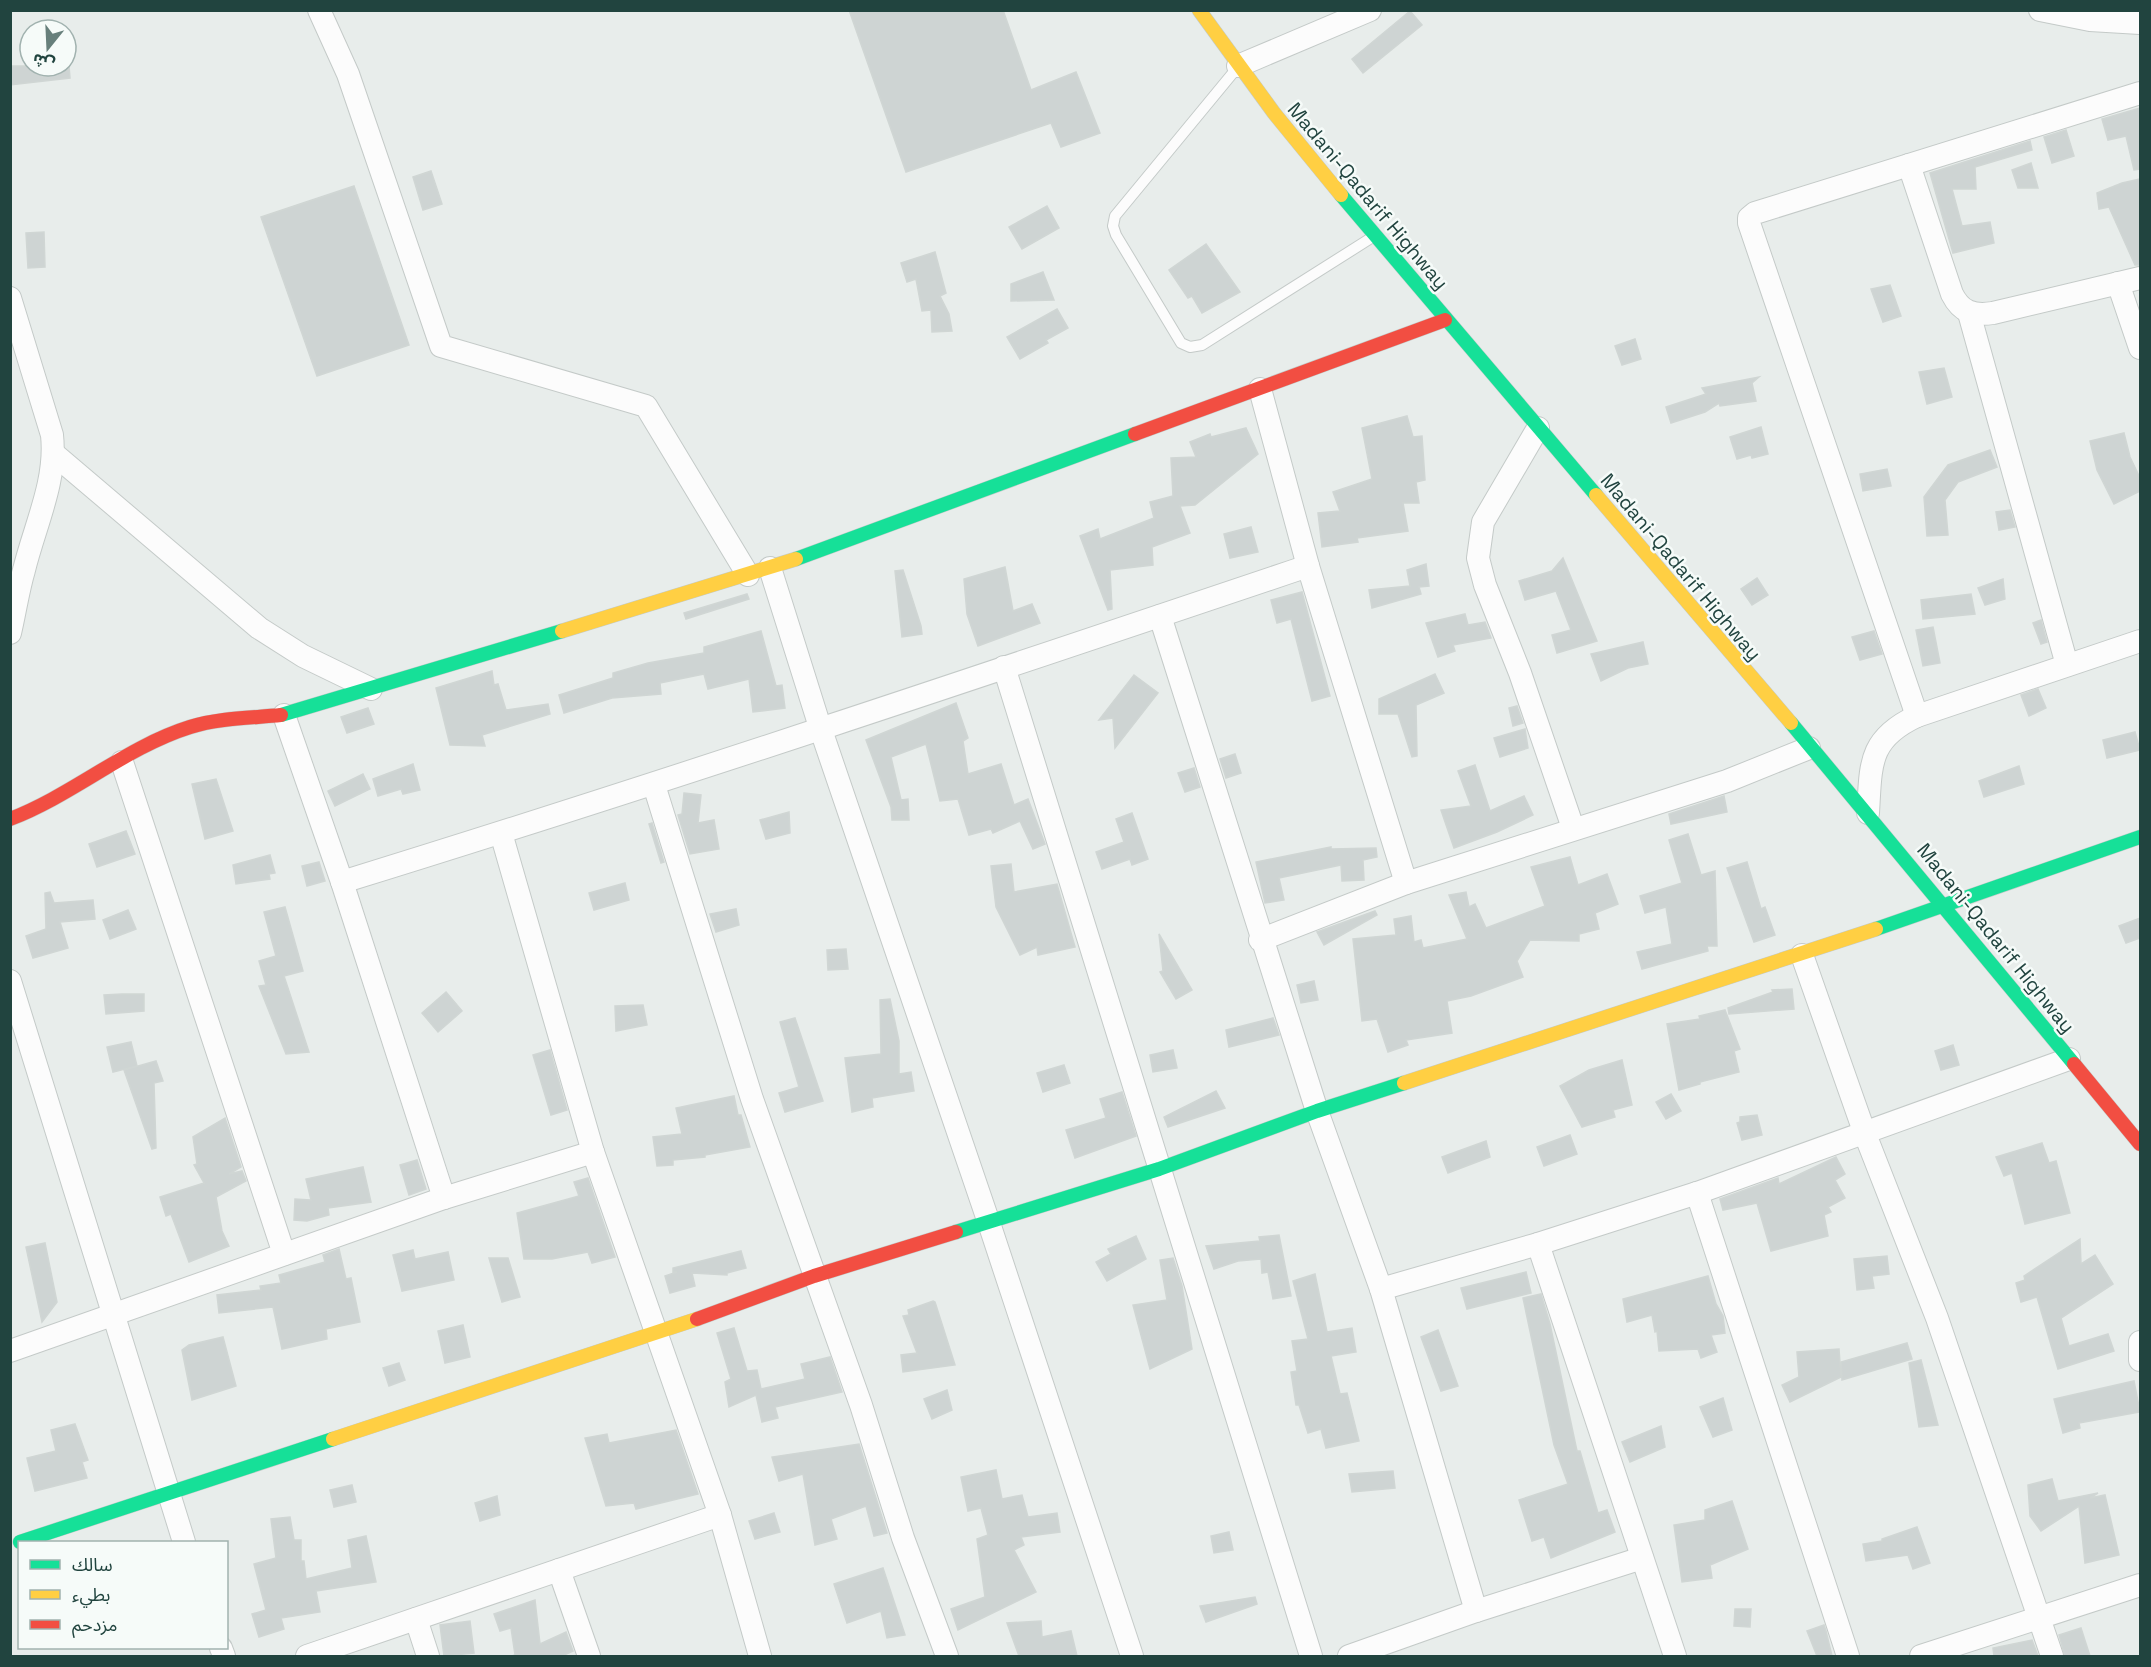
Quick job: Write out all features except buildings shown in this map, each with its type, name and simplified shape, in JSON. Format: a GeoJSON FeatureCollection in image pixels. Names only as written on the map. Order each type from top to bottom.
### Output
{"type":"FeatureCollection","features":[{"type":"Feature","properties":{"kind":"main road","name":"Madani-Qadarif Highway"},"geometry":{"type":"LineString","coordinates":[[1199,10],[1238,66],[1374,236],[1809,748],[1868,813],[2140,1144]]}},
{"type":"Feature","properties":{"kind":"main road"},"geometry":{"type":"LineString","coordinates":[[10,819],[53,801],[180,731],[204,724],[284,715],[770,568],[1445,320]]}},
{"type":"Feature","properties":{"kind":"main road"},"geometry":{"type":"LineString","coordinates":[[26,1541],[658,1333],[814,1276],[988,1220],[1159,1169],[1317,1111],[1802,955],[2140,837]]}},
{"type":"Feature","properties":{"kind":"street"},"geometry":{"type":"LineString","coordinates":[[319,10],[348,74],[441,346],[646,406],[748,575]]}},
{"type":"Feature","properties":{"kind":"street"},"geometry":{"type":"LineString","coordinates":[[1238,66],[1370,10]]}},
{"type":"Feature","properties":{"kind":"street"},"geometry":{"type":"LineString","coordinates":[[2040,10],[2090,20],[2140,23]]}},
{"type":"Feature","properties":{"kind":"street"},"geometry":{"type":"LineString","coordinates":[[1917,716],[1749,223],[1752,214],[2140,93]]}},
{"type":"Feature","properties":{"kind":"street"},"geometry":{"type":"LineString","coordinates":[[1909,165],[1952,294],[1959,307],[1969,313],[1993,313],[2140,278]]}},
{"type":"Feature","properties":{"kind":"street"},"geometry":{"type":"LineString","coordinates":[[2118,283],[2140,348]]}},
{"type":"Feature","properties":{"kind":"street"},"geometry":{"type":"LineString","coordinates":[[10,298],[52,435],[54,454],[50,478],[23,570],[10,633]]}},
{"type":"Feature","properties":{"kind":"street"},"geometry":{"type":"LineString","coordinates":[[1969,313],[2067,665]]}},
{"type":"Feature","properties":{"kind":"street"},"geometry":{"type":"LineString","coordinates":[[1260,389],[1308,566],[1406,883]]}},
{"type":"Feature","properties":{"kind":"street"},"geometry":{"type":"LineString","coordinates":[[1538,428],[1483,522],[1478,558],[1485,585],[1524,684],[1573,828]]}},
{"type":"Feature","properties":{"kind":"street"},"geometry":{"type":"LineString","coordinates":[[54,454],[259,628],[303,656],[371,689]]}},
{"type":"Feature","properties":{"kind":"street"},"geometry":{"type":"LineString","coordinates":[[342,882],[654,785],[1308,566]]}},
{"type":"Feature","properties":{"kind":"street"},"geometry":{"type":"LineString","coordinates":[[770,568],[820,728],[988,1220],[1132,1656]]}},
{"type":"Feature","properties":{"kind":"street"},"geometry":{"type":"LineString","coordinates":[[1160,616],[1260,940],[1317,1111],[1382,1289],[1476,1611]]}},
{"type":"Feature","properties":{"kind":"street"},"geometry":{"type":"LineString","coordinates":[[1868,813],[1870,781],[1880,742],[1898,726],[1917,716],[2140,641]]}},
{"type":"Feature","properties":{"kind":"street"},"geometry":{"type":"LineString","coordinates":[[1004,667],[1311,1656]]}},
{"type":"Feature","properties":{"kind":"street"},"geometry":{"type":"LineString","coordinates":[[284,715],[342,882],[444,1198]]}},
{"type":"Feature","properties":{"kind":"street"},"geometry":{"type":"LineString","coordinates":[[1260,940],[1406,883],[1573,828],[1727,781],[1809,748]]}},
{"type":"Feature","properties":{"kind":"street"},"geometry":{"type":"LineString","coordinates":[[122,762],[284,1254]]}},
{"type":"Feature","properties":{"kind":"street"},"geometry":{"type":"LineString","coordinates":[[654,785],[748,1089],[861,1405],[903,1538],[947,1656]]}},
{"type":"Feature","properties":{"kind":"street"},"geometry":{"type":"LineString","coordinates":[[501,833],[593,1152],[720,1515],[760,1656]]}},
{"type":"Feature","properties":{"kind":"street"},"geometry":{"type":"LineString","coordinates":[[1802,955],[1865,1134],[1937,1318],[2052,1656]]}},
{"type":"Feature","properties":{"kind":"street"},"geometry":{"type":"LineString","coordinates":[[10,981],[167,1494],[184,1541]]}},
{"type":"Feature","properties":{"kind":"street"},"geometry":{"type":"LineString","coordinates":[[1382,1289],[1538,1244],[1697,1193],[2069,1059]]}},
{"type":"Feature","properties":{"kind":"street"},"geometry":{"type":"LineString","coordinates":[[10,1351],[444,1198],[593,1152]]}},
{"type":"Feature","properties":{"kind":"street"},"geometry":{"type":"LineString","coordinates":[[1697,1193],[1848,1656]]}},
{"type":"Feature","properties":{"kind":"street"},"geometry":{"type":"LineString","coordinates":[[1538,1244],[1675,1656]]}},
{"type":"Feature","properties":{"kind":"street"},"geometry":{"type":"LineString","coordinates":[[2140,1342],[2140,1360]]}},
{"type":"Feature","properties":{"kind":"street"},"geometry":{"type":"LineString","coordinates":[[307,1656],[720,1515]]}},
{"type":"Feature","properties":{"kind":"street"},"geometry":{"type":"LineString","coordinates":[[1349,1656],[1476,1611],[1642,1558]]}},
{"type":"Feature","properties":{"kind":"street"},"geometry":{"type":"LineString","coordinates":[[559,1570],[589,1656]]}},
{"type":"Feature","properties":{"kind":"street"},"geometry":{"type":"LineString","coordinates":[[1922,1656],[2038,1616],[2140,1585]]}},
{"type":"Feature","properties":{"kind":"street"},"geometry":{"type":"LineString","coordinates":[[416,1619],[428,1656]]}},
{"type":"Feature","properties":{"kind":"lane"},"geometry":{"type":"LineString","coordinates":[[1238,66],[1115,216],[1113,226],[1116,235],[1181,343],[1190,347],[1202,345],[1374,236]]}},
{"type":"Feature","properties":{"kind":"traffic: fast"},"geometry":{"type":"LineString","coordinates":[[1341,195],[1596,495]]}},
{"type":"Feature","properties":{"kind":"traffic: fast"},"geometry":{"type":"LineString","coordinates":[[796,559],[1135,434]]}},
{"type":"Feature","properties":{"kind":"traffic: fast"},"geometry":{"type":"LineString","coordinates":[[281,715],[562,631]]}},
{"type":"Feature","properties":{"kind":"traffic: fast"},"geometry":{"type":"LineString","coordinates":[[1791,723],[2074,1064]]}},
{"type":"Feature","properties":{"kind":"traffic: fast"},"geometry":{"type":"LineString","coordinates":[[1876,929],[2140,837]]}},
{"type":"Feature","properties":{"kind":"traffic: fast"},"geometry":{"type":"LineString","coordinates":[[956,1232],[1159,1169],[1317,1111],[1404,1083]]}},
{"type":"Feature","properties":{"kind":"traffic: fast"},"geometry":{"type":"LineString","coordinates":[[23,1541],[333,1439]]}},
{"type":"Feature","properties":{"kind":"traffic: slow"},"geometry":{"type":"LineString","coordinates":[[1199,10],[1274,113],[1341,195]]}},
{"type":"Feature","properties":{"kind":"traffic: slow"},"geometry":{"type":"LineString","coordinates":[[1596,495],[1791,723]]}},
{"type":"Feature","properties":{"kind":"traffic: slow"},"geometry":{"type":"LineString","coordinates":[[562,631],[796,559]]}},
{"type":"Feature","properties":{"kind":"traffic: slow"},"geometry":{"type":"LineString","coordinates":[[1404,1083],[1876,929]]}},
{"type":"Feature","properties":{"kind":"traffic: slow"},"geometry":{"type":"LineString","coordinates":[[333,1439],[697,1319]]}},
{"type":"Feature","properties":{"kind":"traffic: jam"},"geometry":{"type":"LineString","coordinates":[[1135,434],[1445,320]]}},
{"type":"Feature","properties":{"kind":"traffic: jam"},"geometry":{"type":"LineString","coordinates":[[10,819],[56,797],[144,746],[166,736],[212,722],[281,715]]}},
{"type":"Feature","properties":{"kind":"traffic: jam"},"geometry":{"type":"LineString","coordinates":[[2074,1064],[2140,1144]]}},
{"type":"Feature","properties":{"kind":"traffic: jam"},"geometry":{"type":"LineString","coordinates":[[697,1319],[814,1276],[956,1232]]}}]}
